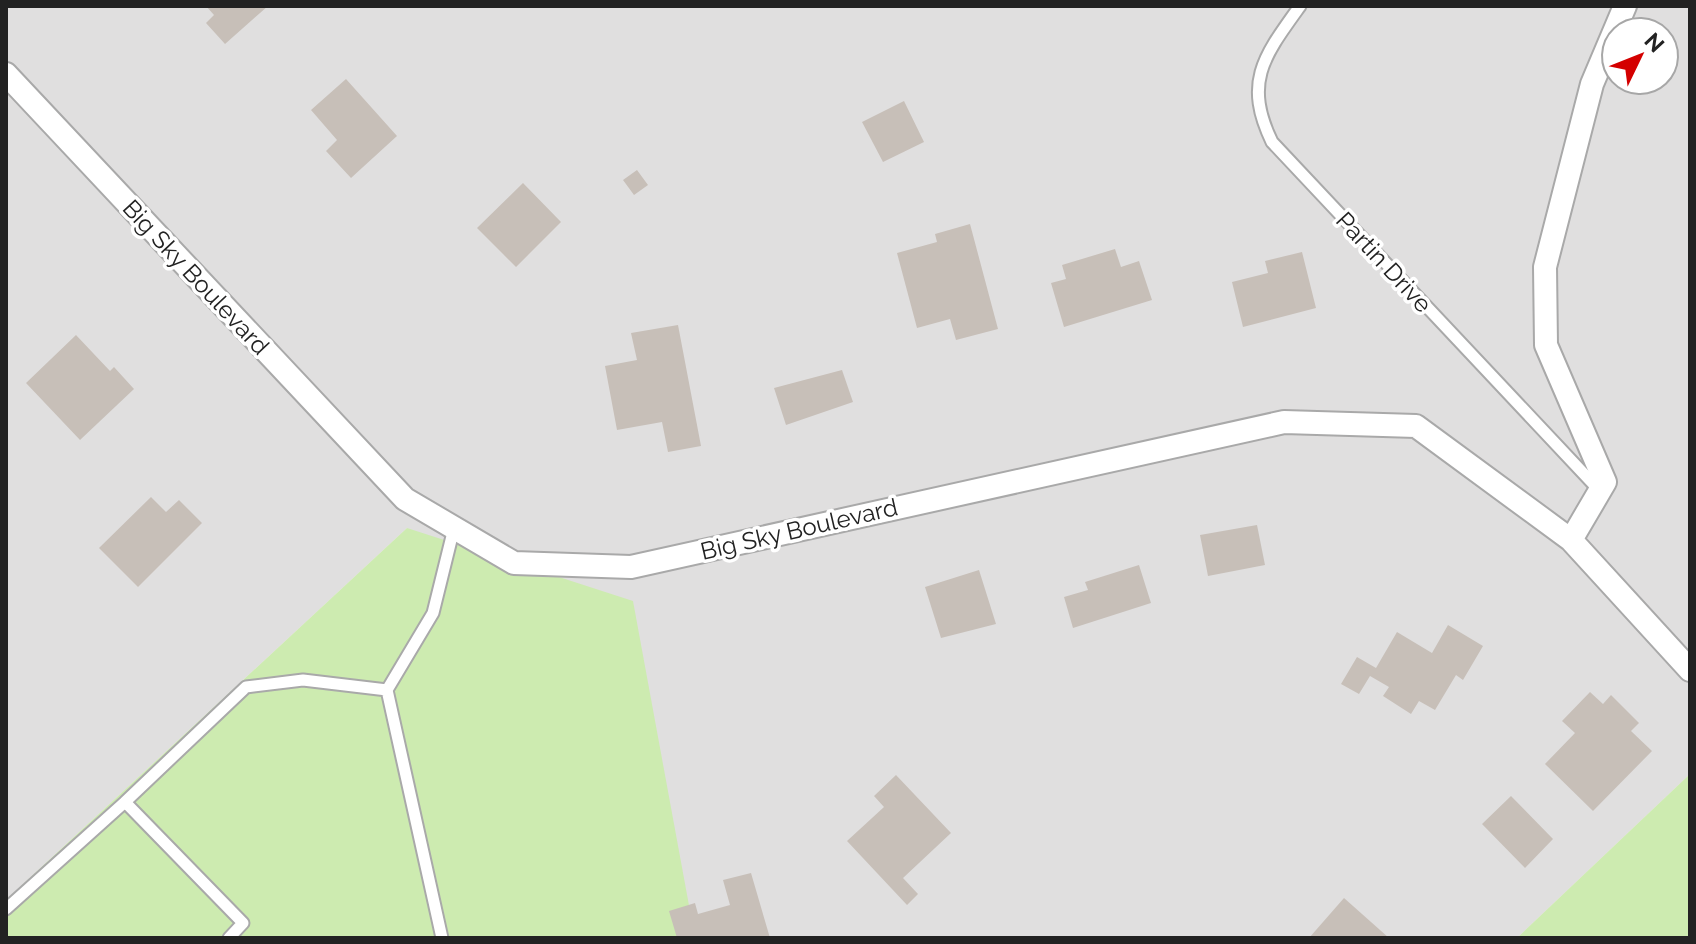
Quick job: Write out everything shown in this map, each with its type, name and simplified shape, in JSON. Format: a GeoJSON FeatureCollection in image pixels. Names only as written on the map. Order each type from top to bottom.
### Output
{"type":"FeatureCollection","features":[{"type":"Feature","properties":{"kind":"street"},"geometry":{"type":"LineString","coordinates":[[1571,540],[1605,482],[1546,345],[1545,267],[1592,84],[1625,6]]}},
{"type":"Feature","properties":{"kind":"street","name":"Big Sky Boulevard"},"geometry":{"type":"LineString","coordinates":[[6,74],[405,499],[514,563],[631,567],[1284,422],[1416,426],[1571,540],[1690,670]]}},
{"type":"Feature","properties":{"kind":"lane","name":"Partin Drive"},"geometry":{"type":"LineString","coordinates":[[1300,6],[1268,56],[1256,90],[1259,114],[1272,142],[1600,491]]}},
{"type":"Feature","properties":{"kind":"lane"},"geometry":{"type":"LineString","coordinates":[[442,938],[387,690],[433,613],[454,528]]}},
{"type":"Feature","properties":{"kind":"lane"},"geometry":{"type":"LineString","coordinates":[[6,909],[246,687],[303,680],[387,690]]}},
{"type":"Feature","properties":{"kind":"lane"},"geometry":{"type":"LineString","coordinates":[[125,802],[243,923],[229,938]]}},
{"type":"Feature","properties":{"kind":"shaded area"},"geometry":{"type":"Polygon","coordinates":[[[6,6],[1690,6],[1690,774],[1517,938],[695,938],[407,528],[6,900],[6,6]]]}},
{"type":"Feature","properties":{"kind":"green space"},"geometry":{"type":"Polygon","coordinates":[[[407,528],[633,601],[695,938],[6,938],[6,900],[407,528]]]}},
{"type":"Feature","properties":{"kind":"green space"},"geometry":{"type":"Polygon","coordinates":[[[1690,774],[1690,938],[1517,938],[1690,774]]]}},
{"type":"Feature","properties":{"kind":"building"},"geometry":{"type":"Polygon","coordinates":[[[206,6],[268,6],[225,44],[206,23],[214,15],[206,6]]]}},
{"type":"Feature","properties":{"kind":"building"},"geometry":{"type":"Polygon","coordinates":[[[346,79],[397,136],[351,178],[326,151],[337,140],[311,110],[346,79]]]}},
{"type":"Feature","properties":{"kind":"building"},"geometry":{"type":"Polygon","coordinates":[[[904,101],[924,142],[883,162],[862,122],[904,101]]]}},
{"type":"Feature","properties":{"kind":"building"},"geometry":{"type":"Polygon","coordinates":[[[637,170],[648,185],[634,195],[623,180],[637,170]]]}},
{"type":"Feature","properties":{"kind":"building"},"geometry":{"type":"Polygon","coordinates":[[[523,183],[561,222],[516,267],[477,228],[523,183]]]}},
{"type":"Feature","properties":{"kind":"building"},"geometry":{"type":"Polygon","coordinates":[[[970,224],[998,329],[956,340],[950,319],[917,328],[897,253],[937,242],[935,234],[970,224]]]}},
{"type":"Feature","properties":{"kind":"building"},"geometry":{"type":"Polygon","coordinates":[[[1115,249],[1121,267],[1139,261],[1152,300],[1064,327],[1051,283],[1066,279],[1062,265],[1115,249]]]}},
{"type":"Feature","properties":{"kind":"building"},"geometry":{"type":"Polygon","coordinates":[[[1302,252],[1316,308],[1243,327],[1232,282],[1268,273],[1265,261],[1302,252]]]}},
{"type":"Feature","properties":{"kind":"building"},"geometry":{"type":"Polygon","coordinates":[[[678,325],[701,446],[668,452],[662,422],[617,430],[605,366],[637,360],[631,333],[678,325]]]}},
{"type":"Feature","properties":{"kind":"building"},"geometry":{"type":"Polygon","coordinates":[[[76,335],[110,371],[114,367],[134,389],[80,440],[26,383],[76,335]]]}},
{"type":"Feature","properties":{"kind":"building"},"geometry":{"type":"Polygon","coordinates":[[[842,370],[853,402],[786,425],[774,388],[842,370]]]}},
{"type":"Feature","properties":{"kind":"building"},"geometry":{"type":"Polygon","coordinates":[[[151,497],[166,512],[179,500],[202,523],[138,587],[99,548],[151,497]]]}},
{"type":"Feature","properties":{"kind":"building"},"geometry":{"type":"Polygon","coordinates":[[[1257,525],[1265,565],[1208,576],[1200,535],[1257,525]]]}},
{"type":"Feature","properties":{"kind":"building"},"geometry":{"type":"Polygon","coordinates":[[[1139,565],[1151,603],[1073,628],[1064,597],[1088,590],[1085,582],[1139,565]]]}},
{"type":"Feature","properties":{"kind":"building"},"geometry":{"type":"Polygon","coordinates":[[[979,570],[996,624],[941,638],[925,587],[979,570]]]}},
{"type":"Feature","properties":{"kind":"building"},"geometry":{"type":"Polygon","coordinates":[[[1448,625],[1483,646],[1463,680],[1456,675],[1435,710],[1419,701],[1411,714],[1383,696],[1389,687],[1370,676],[1359,694],[1341,684],[1357,657],[1376,668],[1397,632],[1432,653],[1448,625]]]}},
{"type":"Feature","properties":{"kind":"building"},"geometry":{"type":"Polygon","coordinates":[[[1590,692],[1603,704],[1611,695],[1639,723],[1631,731],[1652,751],[1593,811],[1545,764],[1575,733],[1562,721],[1590,692]]]}},
{"type":"Feature","properties":{"kind":"building"},"geometry":{"type":"Polygon","coordinates":[[[896,775],[951,833],[903,878],[918,894],[907,905],[847,841],[884,807],[874,796],[896,775]]]}},
{"type":"Feature","properties":{"kind":"building"},"geometry":{"type":"Polygon","coordinates":[[[1511,796],[1553,839],[1525,868],[1482,824],[1511,796]]]}},
{"type":"Feature","properties":{"kind":"building"},"geometry":{"type":"Polygon","coordinates":[[[751,873],[770,938],[677,938],[669,911],[695,903],[698,914],[730,905],[723,880],[751,873]]]}},
{"type":"Feature","properties":{"kind":"building"},"geometry":{"type":"Polygon","coordinates":[[[1344,898],[1389,938],[1309,938],[1344,898]]]}}]}
